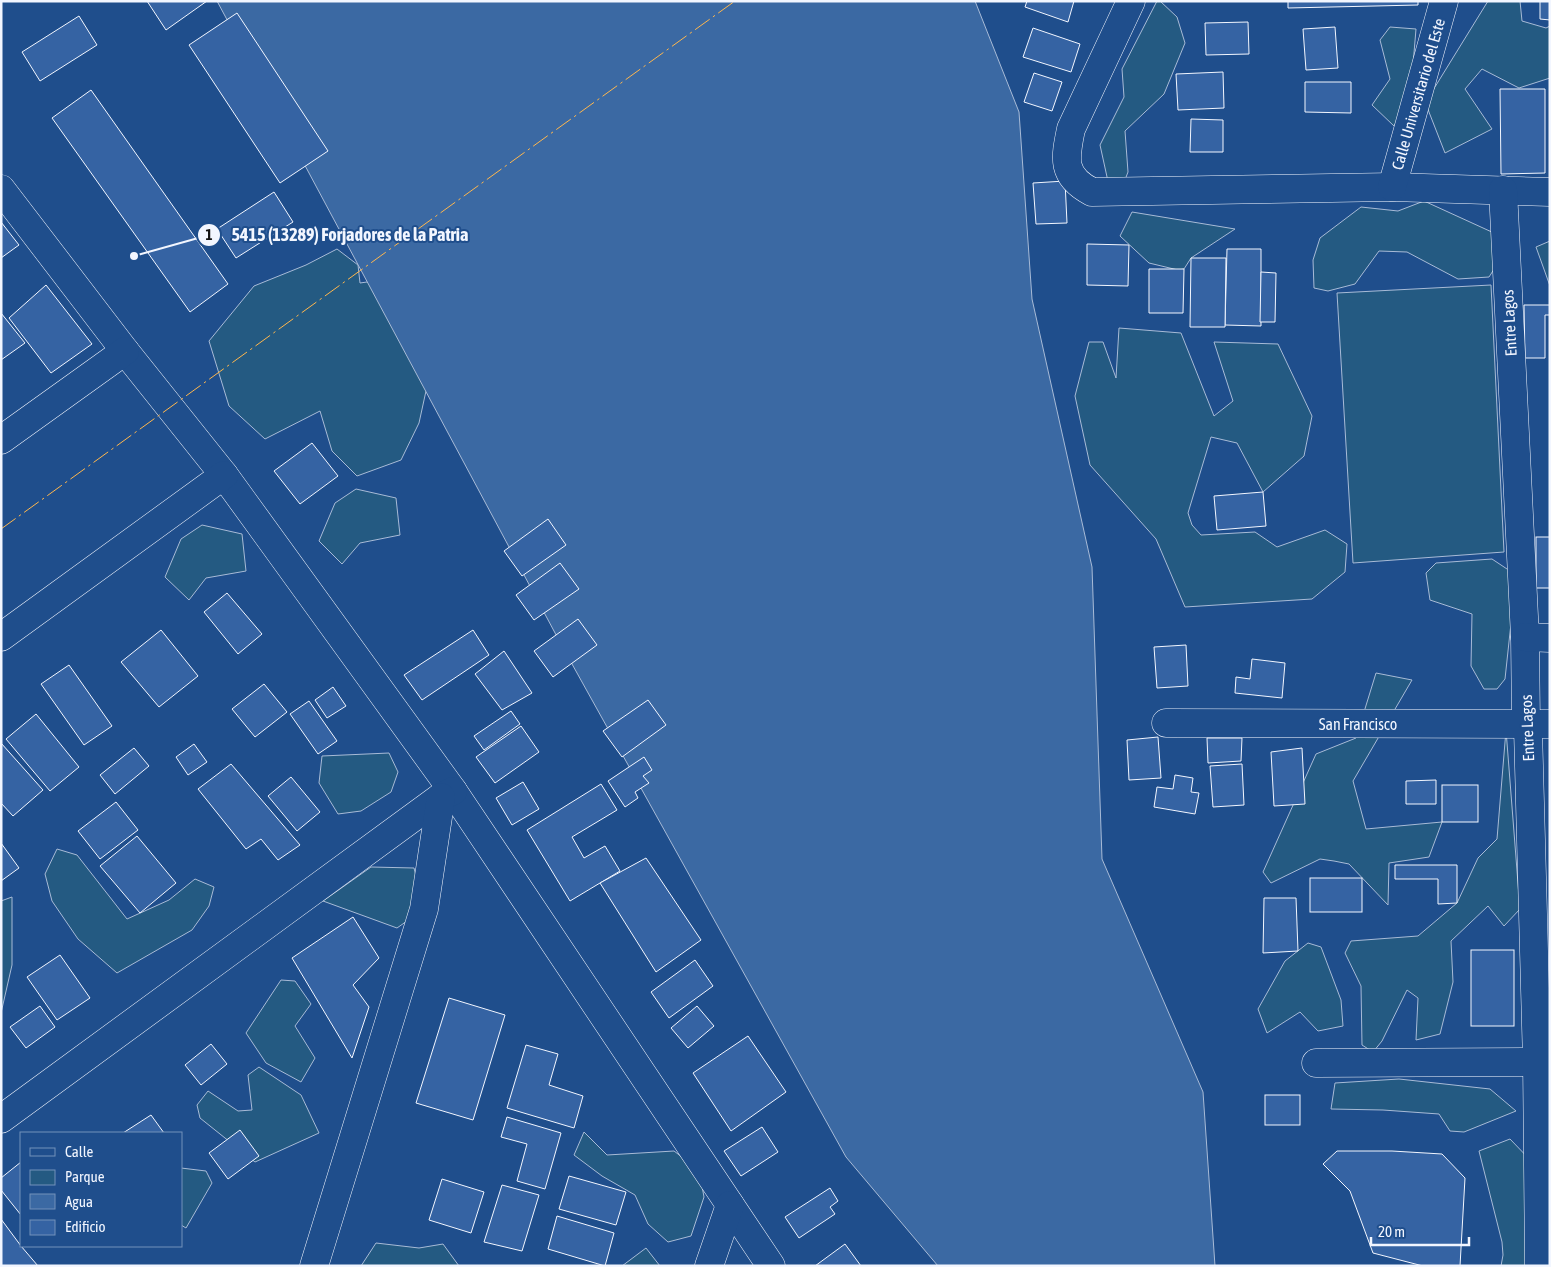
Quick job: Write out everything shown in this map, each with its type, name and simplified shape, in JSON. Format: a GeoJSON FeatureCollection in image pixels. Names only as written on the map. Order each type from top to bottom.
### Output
{"type":"FeatureCollection","features":[{"type":"Feature","properties":{"kind":"street"},"geometry":{"type":"LineString","coordinates":[[1131,1],[1071,129],[1066,151],[1066,163],[1073,177],[1082,187],[1092,192],[1392,187],[1550,192]]}},
{"type":"Feature","properties":{"kind":"street","name":"Calle Universitario del Este"},"geometry":{"type":"LineString","coordinates":[[1392,187],[1444,1]]}},
{"type":"Feature","properties":{"kind":"street"},"geometry":{"type":"LineString","coordinates":[[1,189],[125,351],[224,475],[447,794],[771,1266]]}},
{"type":"Feature","properties":{"kind":"street","name":"Entre Lagos"},"geometry":{"type":"LineString","coordinates":[[1503,190],[1537,638],[1538,724],[1528,729],[1543,1062],[1539,1266]]}},
{"type":"Feature","properties":{"kind":"street"},"geometry":{"type":"LineString","coordinates":[[1,440],[125,351]]}},
{"type":"Feature","properties":{"kind":"street"},"geometry":{"type":"LineString","coordinates":[[1,637],[224,475]]}},
{"type":"Feature","properties":{"kind":"street","name":"San Francisco"},"geometry":{"type":"LineString","coordinates":[[1166,723],[1538,724]]}},
{"type":"Feature","properties":{"kind":"street"},"geometry":{"type":"LineString","coordinates":[[1,1119],[447,794]]}},
{"type":"Feature","properties":{"kind":"street"},"geometry":{"type":"LineString","coordinates":[[314,1266],[424,909],[447,794]]}},
{"type":"Feature","properties":{"kind":"street"},"geometry":{"type":"LineString","coordinates":[[1316,1063],[1543,1062]]}},
{"type":"Feature","properties":{"kind":"street"},"geometry":{"type":"LineString","coordinates":[[709,1266],[730,1205]]}},
{"type":"Feature","properties":{"kind":"green space"},"geometry":{"type":"Polygon","coordinates":[[[1157,1],[1160,1],[1177,17],[1185,43],[1164,94],[1125,131],[1128,172],[1123,185],[1109,186],[1100,145],[1124,97],[1122,69],[1157,1]]]}},
{"type":"Feature","properties":{"kind":"green space"},"geometry":{"type":"Polygon","coordinates":[[[1488,1],[1520,1],[1522,21],[1546,28],[1550,26],[1550,78],[1519,88],[1482,69],[1465,89],[1492,129],[1445,153],[1427,107],[1430,95],[1488,1]]]}},
{"type":"Feature","properties":{"kind":"green space"},"geometry":{"type":"Polygon","coordinates":[[[1390,27],[1416,29],[1410,101],[1394,126],[1372,105],[1390,79],[1380,40],[1390,27]]]}},
{"type":"Feature","properties":{"kind":"green space"},"geometry":{"type":"Polygon","coordinates":[[[1424,201],[1494,233],[1502,257],[1489,277],[1458,279],[1407,252],[1379,251],[1355,284],[1328,291],[1314,288],[1313,260],[1320,238],[1361,207],[1398,211],[1424,201]]]}},
{"type":"Feature","properties":{"kind":"green space"},"geometry":{"type":"Polygon","coordinates":[[[1132,212],[1235,229],[1191,258],[1184,269],[1178,270],[1149,263],[1120,236],[1132,212]]]}},
{"type":"Feature","properties":{"kind":"green space"},"geometry":{"type":"Polygon","coordinates":[[[1550,241],[1550,286],[1536,247],[1550,241]]]}},
{"type":"Feature","properties":{"kind":"green space"},"geometry":{"type":"Polygon","coordinates":[[[337,249],[358,265],[360,283],[374,281],[431,368],[419,423],[401,460],[357,476],[332,451],[320,411],[265,439],[229,406],[209,341],[254,286],[306,265],[337,249]]]}},
{"type":"Feature","properties":{"kind":"green space"},"geometry":{"type":"Polygon","coordinates":[[[1491,285],[1504,552],[1353,563],[1337,293],[1491,285]]]}},
{"type":"Feature","properties":{"kind":"green space"},"geometry":{"type":"Polygon","coordinates":[[[1119,328],[1181,333],[1214,416],[1233,401],[1214,342],[1278,344],[1312,416],[1304,456],[1263,492],[1237,443],[1211,437],[1188,513],[1192,525],[1201,535],[1255,532],[1277,547],[1325,530],[1347,544],[1345,572],[1312,599],[1185,607],[1156,539],[1090,465],[1075,396],[1089,342],[1103,342],[1116,378],[1119,328]]]}},
{"type":"Feature","properties":{"kind":"green space"},"geometry":{"type":"Polygon","coordinates":[[[356,489],[396,498],[400,535],[360,543],[342,564],[319,541],[335,503],[356,489]]]}},
{"type":"Feature","properties":{"kind":"green space"},"geometry":{"type":"Polygon","coordinates":[[[202,525],[242,534],[246,571],[206,578],[189,600],[165,577],[181,539],[202,525]]]}},
{"type":"Feature","properties":{"kind":"green space"},"geometry":{"type":"Polygon","coordinates":[[[1492,559],[1513,573],[1515,586],[1505,679],[1497,689],[1484,689],[1471,666],[1472,614],[1430,600],[1426,573],[1436,563],[1492,559]]]}},
{"type":"Feature","properties":{"kind":"green space"},"geometry":{"type":"Polygon","coordinates":[[[1376,673],[1412,680],[1353,781],[1366,829],[1442,822],[1429,857],[1389,863],[1388,905],[1349,864],[1334,861],[1320,859],[1271,883],[1263,872],[1316,754],[1356,738],[1376,673]]]}},
{"type":"Feature","properties":{"kind":"green space"},"geometry":{"type":"Polygon","coordinates":[[[1506,730],[1520,909],[1504,926],[1488,906],[1451,941],[1453,982],[1440,1034],[1416,1040],[1418,998],[1407,990],[1382,1041],[1373,1052],[1362,1045],[1361,986],[1345,953],[1351,941],[1418,936],[1457,903],[1478,858],[1497,839],[1506,730]]]}},
{"type":"Feature","properties":{"kind":"green space"},"geometry":{"type":"Polygon","coordinates":[[[389,753],[398,772],[391,792],[361,811],[338,814],[319,783],[322,756],[389,753]]]}},
{"type":"Feature","properties":{"kind":"green space"},"geometry":{"type":"Polygon","coordinates":[[[57,849],[77,855],[127,919],[169,900],[195,879],[214,887],[209,906],[192,930],[117,973],[78,939],[52,901],[45,874],[57,849]]]}},
{"type":"Feature","properties":{"kind":"green space"},"geometry":{"type":"Polygon","coordinates":[[[371,867],[414,868],[424,909],[397,928],[323,901],[371,867]]]}},
{"type":"Feature","properties":{"kind":"green space"},"geometry":{"type":"Polygon","coordinates":[[[12,897],[12,965],[1,1013],[1,901],[12,897]]]}},
{"type":"Feature","properties":{"kind":"green space"},"geometry":{"type":"Polygon","coordinates":[[[1308,943],[1321,947],[1341,1000],[1343,1026],[1318,1031],[1300,1012],[1267,1033],[1258,1009],[1285,961],[1308,943]]]}},
{"type":"Feature","properties":{"kind":"green space"},"geometry":{"type":"Polygon","coordinates":[[[281,980],[295,981],[311,1004],[295,1026],[315,1058],[301,1082],[266,1063],[246,1033],[281,980]]]}},
{"type":"Feature","properties":{"kind":"green space"},"geometry":{"type":"Polygon","coordinates":[[[259,1067],[301,1095],[319,1133],[255,1162],[200,1118],[197,1105],[208,1091],[238,1111],[252,1110],[248,1075],[259,1067]]]}},
{"type":"Feature","properties":{"kind":"green space"},"geometry":{"type":"Polygon","coordinates":[[[1399,1079],[1490,1089],[1516,1111],[1464,1132],[1450,1131],[1439,1114],[1331,1109],[1335,1083],[1399,1079]]]}},
{"type":"Feature","properties":{"kind":"green space"},"geometry":{"type":"Polygon","coordinates":[[[584,1132],[607,1155],[674,1151],[699,1170],[704,1197],[691,1236],[668,1242],[648,1224],[635,1195],[602,1176],[574,1155],[584,1132]]]}},
{"type":"Feature","properties":{"kind":"green space"},"geometry":{"type":"Polygon","coordinates":[[[1510,1139],[1535,1165],[1527,1266],[1501,1266],[1503,1255],[1502,1242],[1479,1151],[1510,1139]]]}},
{"type":"Feature","properties":{"kind":"green space"},"geometry":{"type":"Polygon","coordinates":[[[182,1168],[206,1171],[212,1183],[186,1228],[182,1226],[182,1168]]]}},
{"type":"Feature","properties":{"kind":"green space"},"geometry":{"type":"Polygon","coordinates":[[[376,1243],[419,1248],[443,1244],[459,1266],[361,1266],[376,1243]]]}},
{"type":"Feature","properties":{"kind":"green space"},"geometry":{"type":"Polygon","coordinates":[[[646,1248],[660,1266],[622,1266],[646,1248]]]}},
{"type":"Feature","properties":{"kind":"water"},"geometry":{"type":"Polygon","coordinates":[[[217,1],[975,1],[1019,112],[1032,299],[1092,567],[1102,859],[1203,1092],[1215,1266],[938,1266],[846,1157],[562,646],[217,1]]]}},
{"type":"Feature","properties":{"kind":"building"},"geometry":{"type":"Polygon","coordinates":[[[147,1],[207,1],[166,30],[147,1]]]}},
{"type":"Feature","properties":{"kind":"building"},"geometry":{"type":"Polygon","coordinates":[[[1027,1],[1074,1],[1068,22],[1025,7],[1027,1]]]}},
{"type":"Feature","properties":{"kind":"building"},"geometry":{"type":"Polygon","coordinates":[[[1288,1],[1418,1],[1418,5],[1288,8],[1288,1]]]}},
{"type":"Feature","properties":{"kind":"building"},"geometry":{"type":"Polygon","coordinates":[[[1540,1],[1550,1],[1550,20],[1540,19],[1540,1]]]}},
{"type":"Feature","properties":{"kind":"building"},"geometry":{"type":"Polygon","coordinates":[[[237,13],[328,151],[280,183],[189,45],[237,13]]]}},
{"type":"Feature","properties":{"kind":"building"},"geometry":{"type":"Polygon","coordinates":[[[79,16],[97,45],[40,81],[22,52],[79,16]]]}},
{"type":"Feature","properties":{"kind":"building"},"geometry":{"type":"Polygon","coordinates":[[[1248,22],[1249,54],[1206,55],[1205,23],[1248,22]]]}},
{"type":"Feature","properties":{"kind":"building"},"geometry":{"type":"Polygon","coordinates":[[[1335,27],[1338,68],[1306,70],[1303,29],[1335,27]]]}},
{"type":"Feature","properties":{"kind":"building"},"geometry":{"type":"Polygon","coordinates":[[[1033,28],[1080,44],[1071,72],[1023,57],[1033,28]]]}},
{"type":"Feature","properties":{"kind":"building"},"geometry":{"type":"Polygon","coordinates":[[[1223,72],[1224,108],[1178,110],[1176,74],[1223,72]]]}},
{"type":"Feature","properties":{"kind":"building"},"geometry":{"type":"Polygon","coordinates":[[[1034,73],[1062,82],[1052,111],[1024,102],[1034,73]]]}},
{"type":"Feature","properties":{"kind":"building"},"geometry":{"type":"Polygon","coordinates":[[[1305,82],[1351,82],[1351,113],[1305,112],[1305,82]]]}},
{"type":"Feature","properties":{"kind":"building"},"geometry":{"type":"Polygon","coordinates":[[[1500,89],[1545,89],[1545,173],[1501,174],[1500,89]]]}},
{"type":"Feature","properties":{"kind":"building"},"geometry":{"type":"Polygon","coordinates":[[[91,90],[228,284],[190,312],[52,118],[91,90]]]}},
{"type":"Feature","properties":{"kind":"building"},"geometry":{"type":"Polygon","coordinates":[[[1191,119],[1223,120],[1223,152],[1190,152],[1191,119]]]}},
{"type":"Feature","properties":{"kind":"building"},"geometry":{"type":"Polygon","coordinates":[[[1065,181],[1067,223],[1036,224],[1033,183],[1065,181]]]}},
{"type":"Feature","properties":{"kind":"building"},"geometry":{"type":"Polygon","coordinates":[[[274,192],[293,222],[236,258],[217,229],[274,192]]]}},
{"type":"Feature","properties":{"kind":"building"},"geometry":{"type":"Polygon","coordinates":[[[1,222],[19,245],[1,258],[1,222]]]}},
{"type":"Feature","properties":{"kind":"building"},"geometry":{"type":"Polygon","coordinates":[[[1087,244],[1129,245],[1128,286],[1087,285],[1087,244]]]}},
{"type":"Feature","properties":{"kind":"building"},"geometry":{"type":"Polygon","coordinates":[[[1227,249],[1261,249],[1261,326],[1225,325],[1227,249]]]}},
{"type":"Feature","properties":{"kind":"building"},"geometry":{"type":"Polygon","coordinates":[[[1191,258],[1226,258],[1225,327],[1190,327],[1191,258]]]}},
{"type":"Feature","properties":{"kind":"building"},"geometry":{"type":"Polygon","coordinates":[[[1149,269],[1184,269],[1183,313],[1149,313],[1149,269]]]}},
{"type":"Feature","properties":{"kind":"building"},"geometry":{"type":"Polygon","coordinates":[[[1261,272],[1276,273],[1275,322],[1260,322],[1261,272]]]}},
{"type":"Feature","properties":{"kind":"building"},"geometry":{"type":"Polygon","coordinates":[[[46,285],[92,344],[51,373],[9,318],[46,285]]]}},
{"type":"Feature","properties":{"kind":"building"},"geometry":{"type":"Polygon","coordinates":[[[1524,305],[1550,305],[1550,315],[1545,315],[1545,358],[1525,358],[1524,305]]]}},
{"type":"Feature","properties":{"kind":"building"},"geometry":{"type":"Polygon","coordinates":[[[1,313],[25,343],[1,360],[1,313]]]}},
{"type":"Feature","properties":{"kind":"building"},"geometry":{"type":"Polygon","coordinates":[[[312,443],[338,476],[300,504],[274,471],[312,443]]]}},
{"type":"Feature","properties":{"kind":"building"},"geometry":{"type":"Polygon","coordinates":[[[1263,492],[1266,526],[1217,530],[1214,496],[1263,492]]]}},
{"type":"Feature","properties":{"kind":"building"},"geometry":{"type":"Polygon","coordinates":[[[548,519],[566,545],[522,576],[504,551],[548,519]]]}},
{"type":"Feature","properties":{"kind":"building"},"geometry":{"type":"Polygon","coordinates":[[[1536,537],[1550,537],[1550,588],[1536,588],[1536,537]]]}},
{"type":"Feature","properties":{"kind":"building"},"geometry":{"type":"Polygon","coordinates":[[[560,563],[579,589],[534,620],[516,595],[560,563]]]}},
{"type":"Feature","properties":{"kind":"building"},"geometry":{"type":"Polygon","coordinates":[[[227,593],[262,634],[238,654],[204,612],[227,593]]]}},
{"type":"Feature","properties":{"kind":"building"},"geometry":{"type":"Polygon","coordinates":[[[578,619],[597,645],[553,677],[534,651],[578,619]]]}},
{"type":"Feature","properties":{"kind":"building"},"geometry":{"type":"Polygon","coordinates":[[[161,630],[198,676],[159,707],[121,662],[161,630]]]}},
{"type":"Feature","properties":{"kind":"building"},"geometry":{"type":"Polygon","coordinates":[[[473,630],[489,655],[422,700],[404,675],[473,630]]]}},
{"type":"Feature","properties":{"kind":"building"},"geometry":{"type":"Polygon","coordinates":[[[1186,645],[1188,686],[1157,688],[1154,647],[1186,645]]]}},
{"type":"Feature","properties":{"kind":"building"},"geometry":{"type":"Polygon","coordinates":[[[504,651],[532,693],[502,710],[475,674],[504,651]]]}},
{"type":"Feature","properties":{"kind":"building"},"geometry":{"type":"Polygon","coordinates":[[[1252,659],[1285,663],[1282,698],[1235,693],[1236,677],[1250,679],[1252,659]]]}},
{"type":"Feature","properties":{"kind":"building"},"geometry":{"type":"Polygon","coordinates":[[[69,665],[112,726],[84,745],[41,684],[69,665]]]}},
{"type":"Feature","properties":{"kind":"building"},"geometry":{"type":"Polygon","coordinates":[[[264,684],[287,712],[255,737],[232,709],[264,684]]]}},
{"type":"Feature","properties":{"kind":"building"},"geometry":{"type":"Polygon","coordinates":[[[333,687],[346,706],[327,718],[315,700],[333,687]]]}},
{"type":"Feature","properties":{"kind":"building"},"geometry":{"type":"Polygon","coordinates":[[[648,700],[666,725],[622,757],[603,731],[648,700]]]}},
{"type":"Feature","properties":{"kind":"building"},"geometry":{"type":"Polygon","coordinates":[[[309,701],[337,741],[318,754],[290,714],[309,701]]]}},
{"type":"Feature","properties":{"kind":"building"},"geometry":{"type":"Polygon","coordinates":[[[511,711],[520,724],[484,750],[474,736],[511,711]]]}},
{"type":"Feature","properties":{"kind":"building"},"geometry":{"type":"Polygon","coordinates":[[[36,714],[79,767],[50,791],[6,739],[36,714]]]}},
{"type":"Feature","properties":{"kind":"building"},"geometry":{"type":"Polygon","coordinates":[[[521,726],[539,752],[495,783],[476,757],[521,726]]]}},
{"type":"Feature","properties":{"kind":"building"},"geometry":{"type":"Polygon","coordinates":[[[1158,737],[1161,778],[1129,780],[1127,740],[1158,737]]]}},
{"type":"Feature","properties":{"kind":"building"},"geometry":{"type":"Polygon","coordinates":[[[1207,738],[1242,738],[1241,761],[1208,763],[1207,738]]]}},
{"type":"Feature","properties":{"kind":"building"},"geometry":{"type":"Polygon","coordinates":[[[1,743],[43,790],[13,816],[1,803],[1,743]]]}},
{"type":"Feature","properties":{"kind":"building"},"geometry":{"type":"Polygon","coordinates":[[[194,744],[207,762],[188,775],[176,757],[194,744]]]}},
{"type":"Feature","properties":{"kind":"building"},"geometry":{"type":"Polygon","coordinates":[[[134,748],[149,766],[115,794],[100,775],[134,748]]]}},
{"type":"Feature","properties":{"kind":"building"},"geometry":{"type":"Polygon","coordinates":[[[1302,748],[1305,804],[1274,806],[1271,752],[1302,748]]]}},
{"type":"Feature","properties":{"kind":"building"},"geometry":{"type":"Polygon","coordinates":[[[644,757],[652,770],[643,776],[649,783],[635,792],[638,798],[625,807],[608,781],[644,757]]]}},
{"type":"Feature","properties":{"kind":"building"},"geometry":{"type":"Polygon","coordinates":[[[231,764],[300,845],[278,860],[261,839],[246,849],[198,789],[231,764]]]}},
{"type":"Feature","properties":{"kind":"building"},"geometry":{"type":"Polygon","coordinates":[[[1242,764],[1244,805],[1213,807],[1210,766],[1242,764]]]}},
{"type":"Feature","properties":{"kind":"building"},"geometry":{"type":"Polygon","coordinates":[[[1175,775],[1193,778],[1191,792],[1199,793],[1195,814],[1154,807],[1157,787],[1173,789],[1175,775]]]}},
{"type":"Feature","properties":{"kind":"building"},"geometry":{"type":"Polygon","coordinates":[[[291,777],[320,812],[297,831],[268,796],[291,777]]]}},
{"type":"Feature","properties":{"kind":"building"},"geometry":{"type":"Polygon","coordinates":[[[1436,780],[1436,804],[1406,804],[1406,781],[1436,780]]]}},
{"type":"Feature","properties":{"kind":"building"},"geometry":{"type":"Polygon","coordinates":[[[523,782],[539,809],[512,825],[496,798],[523,782]]]}},
{"type":"Feature","properties":{"kind":"building"},"geometry":{"type":"Polygon","coordinates":[[[601,784],[617,810],[572,837],[584,858],[605,846],[620,871],[570,901],[527,830],[601,784]]]}},
{"type":"Feature","properties":{"kind":"building"},"geometry":{"type":"Polygon","coordinates":[[[1442,785],[1478,785],[1478,822],[1442,822],[1442,785]]]}},
{"type":"Feature","properties":{"kind":"building"},"geometry":{"type":"Polygon","coordinates":[[[116,802],[138,830],[100,859],[78,831],[116,802]]]}},
{"type":"Feature","properties":{"kind":"building"},"geometry":{"type":"Polygon","coordinates":[[[137,836],[176,883],[140,913],[100,866],[137,836]]]}},
{"type":"Feature","properties":{"kind":"building"},"geometry":{"type":"Polygon","coordinates":[[[1,843],[19,868],[1,881],[1,843]]]}},
{"type":"Feature","properties":{"kind":"building"},"geometry":{"type":"Polygon","coordinates":[[[646,858],[701,940],[656,972],[600,883],[646,858]]]}},
{"type":"Feature","properties":{"kind":"building"},"geometry":{"type":"Polygon","coordinates":[[[1395,865],[1457,865],[1457,903],[1438,904],[1438,879],[1395,879],[1395,865]]]}},
{"type":"Feature","properties":{"kind":"building"},"geometry":{"type":"Polygon","coordinates":[[[1310,878],[1362,878],[1362,912],[1310,912],[1310,878]]]}},
{"type":"Feature","properties":{"kind":"building"},"geometry":{"type":"Polygon","coordinates":[[[1264,898],[1296,898],[1298,951],[1263,953],[1264,898]]]}},
{"type":"Feature","properties":{"kind":"building"},"geometry":{"type":"Polygon","coordinates":[[[353,917],[379,958],[353,985],[369,1007],[352,1058],[292,958],[353,917]]]}},
{"type":"Feature","properties":{"kind":"building"},"geometry":{"type":"Polygon","coordinates":[[[1471,950],[1514,950],[1514,1026],[1471,1026],[1471,950]]]}},
{"type":"Feature","properties":{"kind":"building"},"geometry":{"type":"Polygon","coordinates":[[[60,955],[90,998],[57,1020],[27,977],[60,955]]]}},
{"type":"Feature","properties":{"kind":"building"},"geometry":{"type":"Polygon","coordinates":[[[695,960],[713,986],[669,1018],[651,992],[695,960]]]}},
{"type":"Feature","properties":{"kind":"building"},"geometry":{"type":"Polygon","coordinates":[[[449,998],[505,1015],[473,1120],[416,1103],[449,998]]]}},
{"type":"Feature","properties":{"kind":"building"},"geometry":{"type":"Polygon","coordinates":[[[40,1006],[55,1027],[26,1048],[10,1027],[40,1006]]]}},
{"type":"Feature","properties":{"kind":"building"},"geometry":{"type":"Polygon","coordinates":[[[697,1006],[714,1026],[688,1048],[671,1028],[697,1006]]]}},
{"type":"Feature","properties":{"kind":"building"},"geometry":{"type":"Polygon","coordinates":[[[748,1036],[786,1092],[731,1131],[693,1073],[748,1036]]]}},
{"type":"Feature","properties":{"kind":"building"},"geometry":{"type":"Polygon","coordinates":[[[211,1044],[227,1064],[201,1085],[185,1065],[211,1044]]]}},
{"type":"Feature","properties":{"kind":"building"},"geometry":{"type":"Polygon","coordinates":[[[526,1045],[558,1054],[549,1085],[583,1096],[574,1128],[507,1108],[526,1045]]]}},
{"type":"Feature","properties":{"kind":"building"},"geometry":{"type":"Polygon","coordinates":[[[1265,1095],[1300,1095],[1300,1125],[1265,1125],[1265,1095]]]}},
{"type":"Feature","properties":{"kind":"building"},"geometry":{"type":"Polygon","coordinates":[[[151,1115],[163,1132],[125,1132],[151,1115]]]}},
{"type":"Feature","properties":{"kind":"building"},"geometry":{"type":"Polygon","coordinates":[[[507,1117],[561,1133],[545,1189],[517,1181],[527,1144],[501,1137],[507,1117]]]}},
{"type":"Feature","properties":{"kind":"building"},"geometry":{"type":"Polygon","coordinates":[[[762,1127],[778,1152],[741,1176],[724,1151],[762,1127]]]}},
{"type":"Feature","properties":{"kind":"building"},"geometry":{"type":"Polygon","coordinates":[[[240,1130],[259,1156],[228,1179],[209,1153],[240,1130]]]}},
{"type":"Feature","properties":{"kind":"building"},"geometry":{"type":"Polygon","coordinates":[[[1337,1151],[1392,1151],[1442,1154],[1465,1178],[1460,1266],[1423,1266],[1373,1253],[1350,1191],[1323,1164],[1337,1151]]]}},
{"type":"Feature","properties":{"kind":"building"},"geometry":{"type":"Polygon","coordinates":[[[20,1163],[20,1214],[1,1190],[1,1178],[20,1163]]]}},
{"type":"Feature","properties":{"kind":"building"},"geometry":{"type":"Polygon","coordinates":[[[569,1176],[626,1192],[616,1225],[559,1209],[569,1176]]]}},
{"type":"Feature","properties":{"kind":"building"},"geometry":{"type":"Polygon","coordinates":[[[442,1179],[484,1192],[471,1233],[429,1220],[442,1179]]]}},
{"type":"Feature","properties":{"kind":"building"},"geometry":{"type":"Polygon","coordinates":[[[502,1185],[539,1195],[522,1251],[484,1242],[502,1185]]]}},
{"type":"Feature","properties":{"kind":"building"},"geometry":{"type":"Polygon","coordinates":[[[830,1188],[838,1201],[830,1207],[835,1214],[799,1238],[785,1217],[830,1188]]]}},
{"type":"Feature","properties":{"kind":"building"},"geometry":{"type":"Polygon","coordinates":[[[557,1216],[614,1233],[605,1266],[548,1249],[557,1216]]]}},
{"type":"Feature","properties":{"kind":"building"},"geometry":{"type":"Polygon","coordinates":[[[1,1219],[20,1247],[38,1266],[1,1266],[1,1219]]]}},
{"type":"Feature","properties":{"kind":"building"},"geometry":{"type":"Polygon","coordinates":[[[845,1244],[861,1266],[815,1266],[845,1244]]]}},
{"type":"Feature","properties":{"kind":"power"},"geometry":{"type":"LineString","coordinates":[[1,529],[735,1]]}},
{"type":"Feature","properties":{"kind":"place","name":"5415 (13289) Forjadores de la Patria"},"geometry":{"type":"Point","coordinates":[134,256]}}]}
